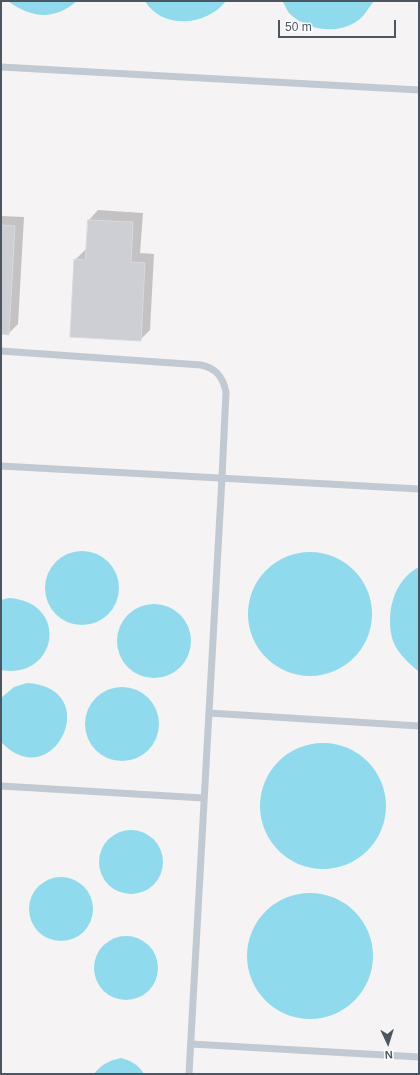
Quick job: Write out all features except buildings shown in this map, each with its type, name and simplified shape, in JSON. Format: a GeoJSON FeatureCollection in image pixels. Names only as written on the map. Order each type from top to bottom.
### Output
{"type":"FeatureCollection","features":[{"type":"Feature","properties":{"kind":"lane"},"geometry":{"type":"LineString","coordinates":[[1,67],[419,90]]}},
{"type":"Feature","properties":{"kind":"lane"},"geometry":{"type":"LineString","coordinates":[[1,350],[208,367],[221,377],[226,392],[189,1074]]}},
{"type":"Feature","properties":{"kind":"lane"},"geometry":{"type":"LineString","coordinates":[[1,466],[419,489]]}},
{"type":"Feature","properties":{"kind":"lane"},"geometry":{"type":"LineString","coordinates":[[209,713],[419,726]]}},
{"type":"Feature","properties":{"kind":"lane"},"geometry":{"type":"LineString","coordinates":[[1,786],[203,798]]}},
{"type":"Feature","properties":{"kind":"lane"},"geometry":{"type":"LineString","coordinates":[[191,1044],[419,1057]]}},
{"type":"Feature","properties":{"kind":"water"},"geometry":{"type":"Polygon","coordinates":[[[8,1],[77,1],[60,12],[42,15],[25,11],[8,1]]]}},
{"type":"Feature","properties":{"kind":"water"},"geometry":{"type":"Polygon","coordinates":[[[145,1],[226,1],[208,16],[197,20],[185,21],[162,17],[145,1]]]}},
{"type":"Feature","properties":{"kind":"water"},"geometry":{"type":"Polygon","coordinates":[[[282,1],[374,1],[363,16],[355,22],[346,27],[326,29],[316,28],[298,20],[289,13],[282,1]]]}},
{"type":"Feature","properties":{"kind":"water"},"geometry":{"type":"Polygon","coordinates":[[[82,551],[96,554],[108,562],[116,574],[119,588],[116,602],[108,614],[96,622],[82,625],[68,622],[56,614],[48,602],[45,588],[48,574],[56,562],[68,554],[82,551]]]}},
{"type":"Feature","properties":{"kind":"water"},"geometry":{"type":"Polygon","coordinates":[[[310,552],[334,556],[345,562],[354,570],[362,579],[368,590],[372,614],[368,638],[362,649],[354,658],[345,666],[334,672],[310,676],[286,672],[275,666],[266,658],[258,649],[252,638],[248,614],[252,590],[258,579],[266,570],[275,562],[286,556],[310,552]]]}},
{"type":"Feature","properties":{"kind":"water"},"geometry":{"type":"Polygon","coordinates":[[[419,567],[419,672],[404,658],[395,646],[390,620],[393,599],[397,589],[410,573],[419,567]]]}},
{"type":"Feature","properties":{"kind":"water"},"geometry":{"type":"Polygon","coordinates":[[[9,598],[29,603],[42,612],[48,625],[49,639],[45,653],[35,664],[20,670],[1,670],[1,600],[9,598]]]}},
{"type":"Feature","properties":{"kind":"water"},"geometry":{"type":"Polygon","coordinates":[[[154,604],[168,607],[180,615],[188,627],[191,641],[188,655],[180,667],[168,675],[154,678],[140,675],[128,667],[120,655],[117,641],[120,627],[128,615],[140,607],[154,604]]]}},
{"type":"Feature","properties":{"kind":"water"},"geometry":{"type":"Polygon","coordinates":[[[27,683],[51,689],[64,702],[67,718],[63,735],[53,749],[38,757],[20,755],[1,742],[1,698],[14,687],[27,683]]]}},
{"type":"Feature","properties":{"kind":"water"},"geometry":{"type":"Polygon","coordinates":[[[122,687],[136,690],[148,698],[156,710],[159,724],[156,738],[148,750],[136,758],[122,761],[108,758],[96,750],[88,738],[85,724],[88,710],[96,698],[108,690],[122,687]]]}},
{"type":"Feature","properties":{"kind":"water"},"geometry":{"type":"Polygon","coordinates":[[[329,743],[353,750],[368,761],[379,776],[385,794],[385,818],[379,836],[368,851],[353,862],[335,868],[317,869],[293,862],[278,851],[267,836],[261,818],[260,800],[267,776],[278,761],[293,750],[311,744],[329,743]]]}},
{"type":"Feature","properties":{"kind":"water"},"geometry":{"type":"Polygon","coordinates":[[[131,830],[149,836],[157,844],[163,862],[157,880],[149,888],[131,894],[113,888],[105,880],[99,862],[105,844],[113,836],[131,830]]]}},
{"type":"Feature","properties":{"kind":"water"},"geometry":{"type":"Polygon","coordinates":[[[61,877],[79,883],[87,891],[93,909],[87,927],[79,935],[61,941],[43,935],[35,927],[29,909],[35,891],[43,883],[61,877]]]}},
{"type":"Feature","properties":{"kind":"water"},"geometry":{"type":"Polygon","coordinates":[[[316,893],[340,900],[355,911],[366,926],[372,944],[372,968],[366,986],[355,1001],[340,1012],[322,1018],[304,1019],[280,1012],[265,1001],[254,986],[248,968],[247,950],[254,926],[265,911],[280,900],[298,894],[316,893]]]}},
{"type":"Feature","properties":{"kind":"water"},"geometry":{"type":"Polygon","coordinates":[[[126,936],[144,942],[152,950],[158,968],[152,986],[144,994],[126,1000],[108,994],[100,986],[94,968],[100,950],[108,942],[126,936]]]}},
{"type":"Feature","properties":{"kind":"water"},"geometry":{"type":"Polygon","coordinates":[[[121,1058],[134,1063],[144,1074],[94,1074],[106,1063],[121,1058]]]}}]}
